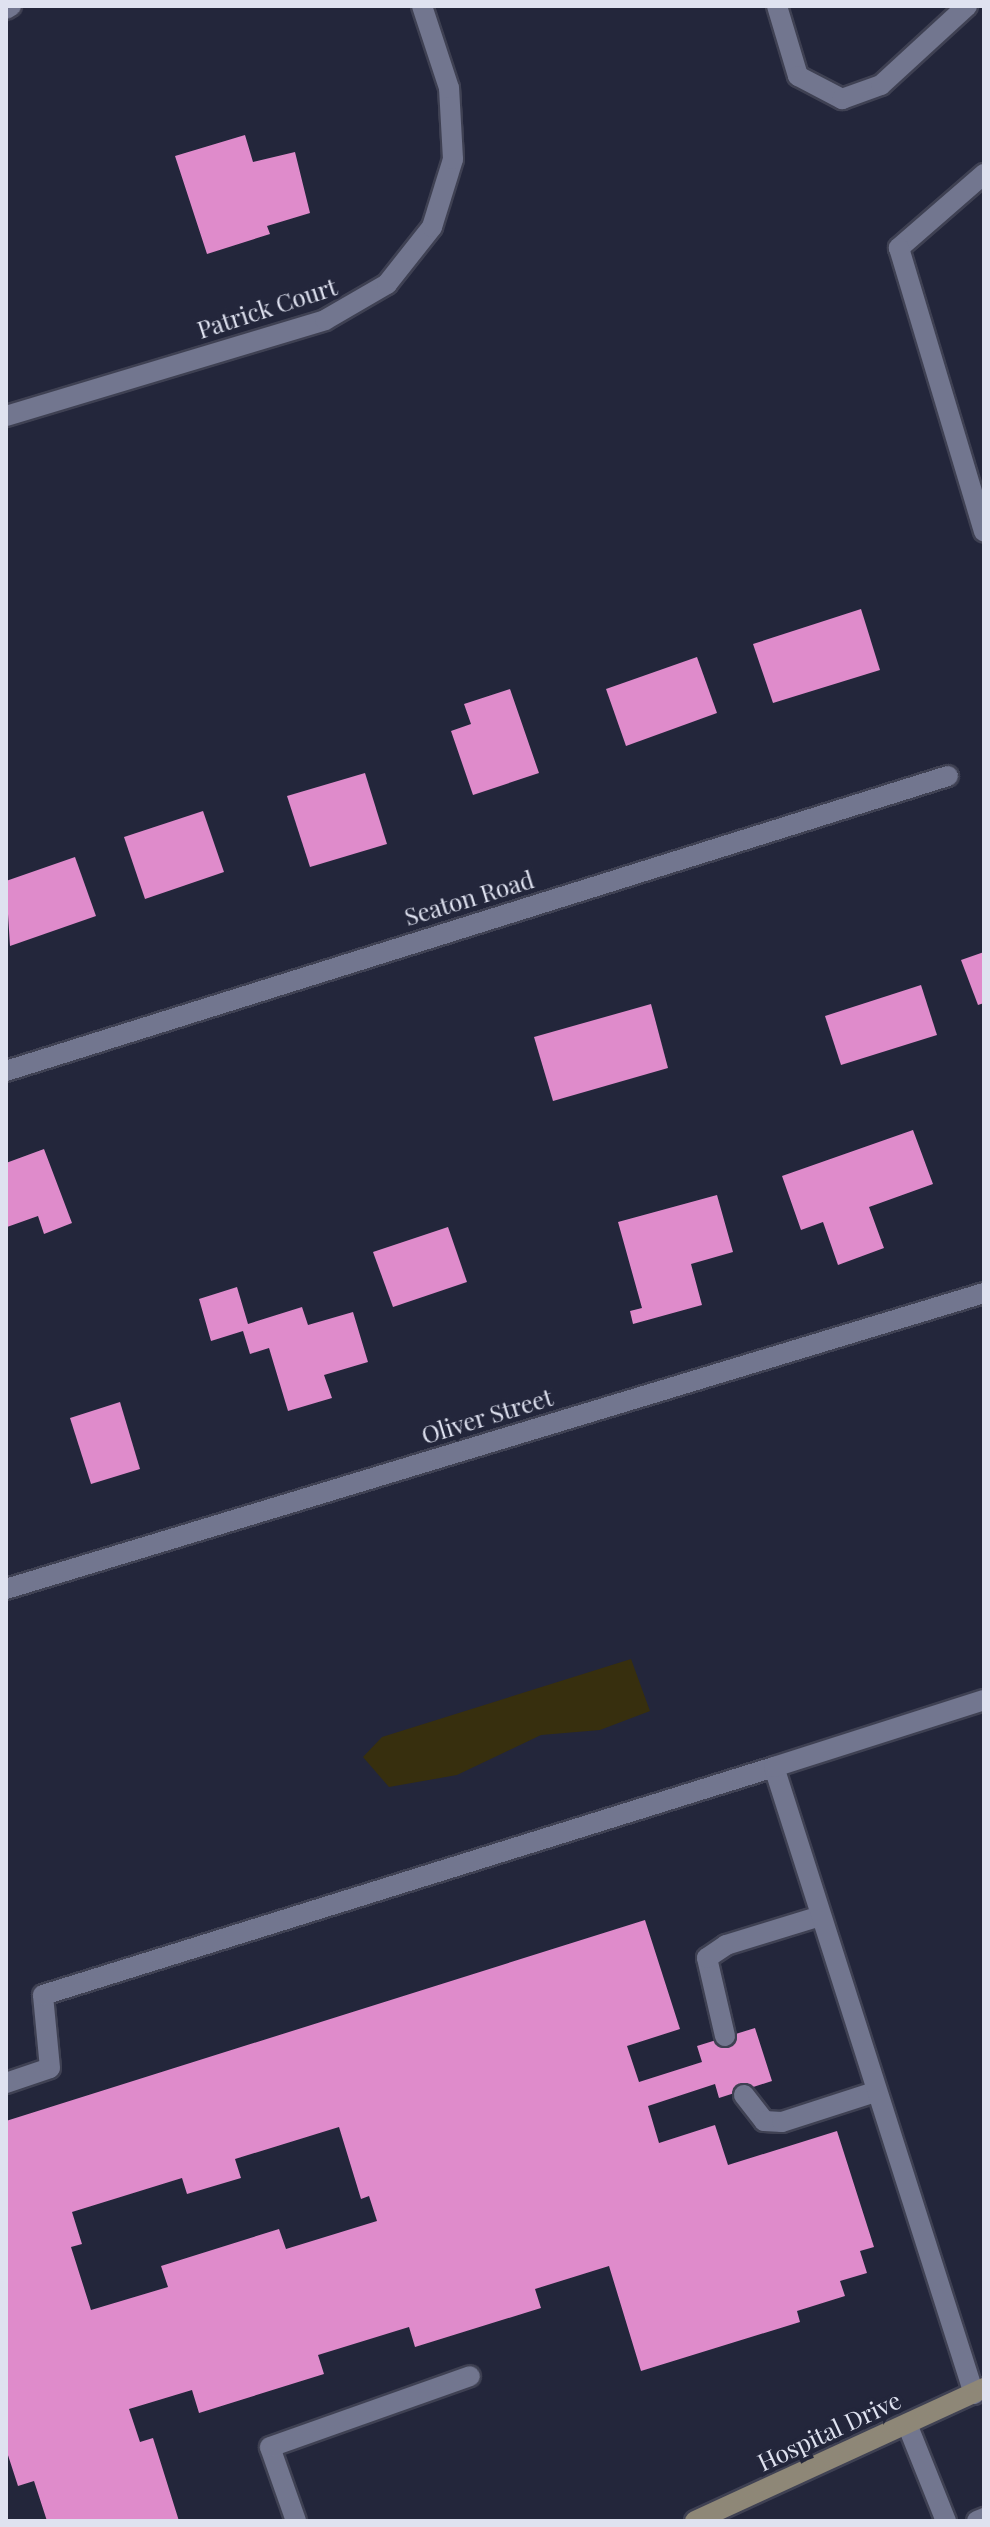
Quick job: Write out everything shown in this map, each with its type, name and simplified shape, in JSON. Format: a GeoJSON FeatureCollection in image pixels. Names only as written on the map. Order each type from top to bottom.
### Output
{"type":"FeatureCollection","features":[{"type":"Feature","properties":{"kind":"street"},"geometry":{"type":"LineString","coordinates":[[6,9],[11,6]]}},
{"type":"Feature","properties":{"kind":"street","name":"Patrick Court"},"geometry":{"type":"LineString","coordinates":[[6,416],[325,320],[387,284],[432,227],[453,159],[449,88],[422,6]]}},
{"type":"Feature","properties":{"kind":"street"},"geometry":{"type":"LineString","coordinates":[[777,6],[798,76],[842,99],[881,85],[967,6]]}},
{"type":"Feature","properties":{"kind":"street"},"geometry":{"type":"LineString","coordinates":[[984,174],[899,248],[984,532]]}},
{"type":"Feature","properties":{"kind":"street","name":"Seaton Road"},"geometry":{"type":"LineString","coordinates":[[6,1071],[948,776]]}},
{"type":"Feature","properties":{"kind":"street","name":"Oliver Street"},"geometry":{"type":"LineString","coordinates":[[6,1589],[984,1293]]}},
{"type":"Feature","properties":{"kind":"street"},"geometry":{"type":"LineString","coordinates":[[6,2083],[50,2068],[43,1995],[984,1700]]}},
{"type":"Feature","properties":{"kind":"street"},"geometry":{"type":"LineString","coordinates":[[774,1767],[875,2092],[979,2391]]}},
{"type":"Feature","properties":{"kind":"street"},"geometry":{"type":"LineString","coordinates":[[725,2036],[707,1958],[726,1945],[820,1916]]}},
{"type":"Feature","properties":{"kind":"street"},"geometry":{"type":"LineString","coordinates":[[744,2095],[764,2121],[782,2122],[875,2092]]}},
{"type":"Feature","properties":{"kind":"street"},"geometry":{"type":"LineString","coordinates":[[296,2521],[270,2447],[470,2376]]}},
{"type":"Feature","properties":{"kind":"street","name":"Hospital Drive"},"geometry":{"type":"LineString","coordinates":[[695,2521],[979,2391]]}},
{"type":"Feature","properties":{"kind":"street"},"geometry":{"type":"LineString","coordinates":[[907,2424],[946,2521]]}},
{"type":"Feature","properties":{"kind":"street"},"geometry":{"type":"LineString","coordinates":[[977,2521],[984,2518]]}},
{"type":"Feature","properties":{"kind":"sand"},"geometry":{"type":"Polygon","coordinates":[[[631,1659],[650,1711],[600,1730],[541,1735],[457,1775],[389,1787],[363,1757],[382,1737],[631,1659]]]}},
{"type":"Feature","properties":{"kind":"building"},"geometry":{"type":"Polygon","coordinates":[[[245,135],[253,162],[295,152],[310,213],[267,226],[270,234],[207,254],[175,156],[245,135]]]}},
{"type":"Feature","properties":{"kind":"building"},"geometry":{"type":"Polygon","coordinates":[[[861,609],[880,670],[773,703],[753,644],[861,609]]]}},
{"type":"Feature","properties":{"kind":"building"},"geometry":{"type":"Polygon","coordinates":[[[697,657],[717,713],[626,746],[606,689],[697,657]]]}},
{"type":"Feature","properties":{"kind":"building"},"geometry":{"type":"Polygon","coordinates":[[[510,689],[539,773],[473,795],[451,731],[471,724],[464,704],[510,689]]]}},
{"type":"Feature","properties":{"kind":"building"},"geometry":{"type":"Polygon","coordinates":[[[365,773],[387,844],[310,867],[287,796],[365,773]]]}},
{"type":"Feature","properties":{"kind":"building"},"geometry":{"type":"Polygon","coordinates":[[[203,811],[224,872],[145,899],[124,837],[203,811]]]}},
{"type":"Feature","properties":{"kind":"building"},"geometry":{"type":"Polygon","coordinates":[[[75,857],[96,916],[10,946],[6,881],[75,857]]]}},
{"type":"Feature","properties":{"kind":"building"},"geometry":{"type":"Polygon","coordinates":[[[984,952],[984,1003],[978,1005],[961,960],[984,952]]]}},
{"type":"Feature","properties":{"kind":"building"},"geometry":{"type":"Polygon","coordinates":[[[921,985],[937,1035],[841,1065],[825,1016],[921,985]]]}},
{"type":"Feature","properties":{"kind":"building"},"geometry":{"type":"Polygon","coordinates":[[[651,1004],[668,1068],[553,1101],[534,1037],[651,1004]]]}},
{"type":"Feature","properties":{"kind":"building"},"geometry":{"type":"Polygon","coordinates":[[[913,1130],[933,1184],[869,1207],[884,1248],[838,1265],[823,1222],[801,1230],[782,1176],[913,1130]]]}},
{"type":"Feature","properties":{"kind":"building"},"geometry":{"type":"Polygon","coordinates":[[[44,1149],[72,1223],[44,1234],[38,1216],[7,1227],[6,1163],[44,1149]]]}},
{"type":"Feature","properties":{"kind":"building"},"geometry":{"type":"Polygon","coordinates":[[[717,1195],[733,1252],[691,1264],[702,1305],[633,1324],[630,1311],[642,1308],[618,1222],[717,1195]]]}},
{"type":"Feature","properties":{"kind":"building"},"geometry":{"type":"Polygon","coordinates":[[[448,1227],[467,1282],[393,1307],[373,1252],[448,1227]]]}},
{"type":"Feature","properties":{"kind":"building"},"geometry":{"type":"Polygon","coordinates":[[[237,1287],[248,1324],[302,1307],[308,1325],[353,1312],[368,1362],[324,1375],[332,1398],[288,1411],[269,1348],[250,1354],[243,1331],[211,1341],[199,1299],[237,1287]]]}},
{"type":"Feature","properties":{"kind":"building"},"geometry":{"type":"Polygon","coordinates":[[[120,1402],[140,1469],[91,1484],[70,1418],[120,1402]]]}},
{"type":"Feature","properties":{"kind":"building"},"geometry":{"type":"Polygon","coordinates":[[[645,1920],[680,2029],[627,2046],[639,2082],[702,2062],[697,2046],[755,2028],[772,2081],[719,2098],[715,2084],[648,2106],[659,2143],[715,2125],[728,2165],[837,2131],[874,2247],[860,2251],[867,2273],[840,2281],[845,2296],[797,2311],[800,2322],[641,2371],[609,2266],[535,2289],[541,2308],[415,2347],[409,2327],[318,2355],[324,2374],[199,2413],[192,2390],[129,2409],[140,2442],[153,2438],[179,2521],[47,2521],[34,2481],[18,2486],[6,2449],[6,2121],[645,1920]],[[339,2127],[235,2159],[241,2178],[187,2194],[182,2178],[72,2212],[82,2244],[71,2247],[91,2310],[168,2287],[161,2266],[279,2229],[286,2249],[377,2221],[369,2196],[361,2199],[339,2127]]]}}]}
